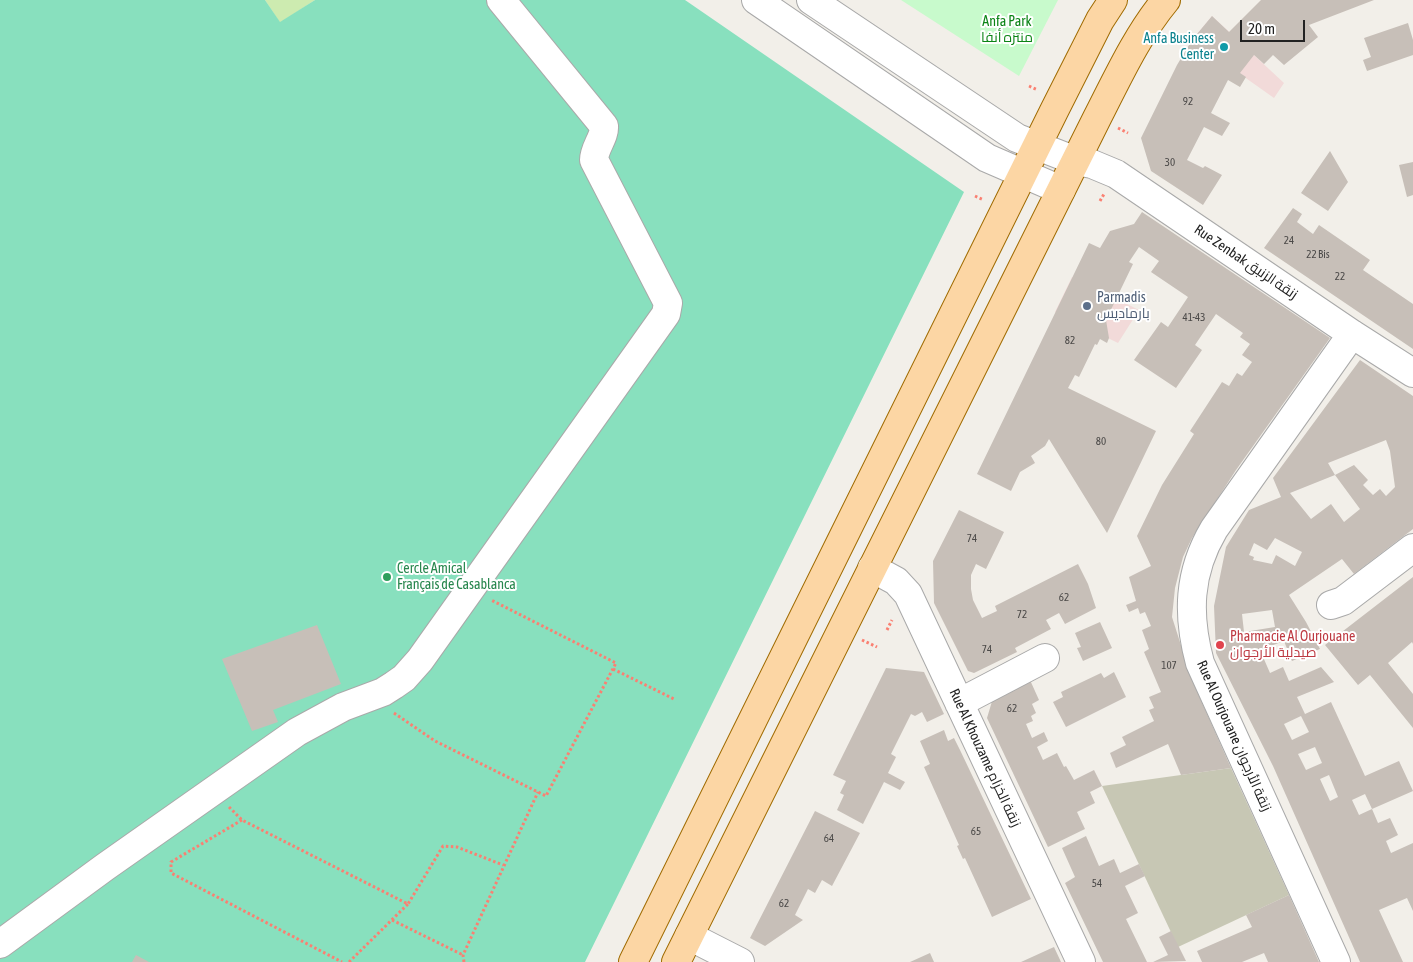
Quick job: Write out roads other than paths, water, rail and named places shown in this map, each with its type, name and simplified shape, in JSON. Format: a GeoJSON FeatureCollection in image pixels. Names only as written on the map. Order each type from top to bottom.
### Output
{"type":"FeatureCollection","features":[{"type":"Feature","properties":{"kind":"main road"},"geometry":{"type":"LineString","coordinates":[[633,962],[1023,174],[1100,20],[1113,0]]}},
{"type":"Feature","properties":{"kind":"main road"},"geometry":{"type":"LineString","coordinates":[[676,962],[1061,190],[1138,39],[1151,18],[1166,0]]}},
{"type":"Feature","properties":{"kind":"street"},"geometry":{"type":"LineString","coordinates":[[0,944],[213,790],[297,732],[343,707],[394,685],[413,670],[666,314],[668,304],[594,160],[604,126],[502,0]]}},
{"type":"Feature","properties":{"kind":"street"},"geometry":{"type":"LineString","coordinates":[[756,0],[987,158],[1061,190]]}},
{"type":"Feature","properties":{"kind":"street","name":"Rue Zenbak زنقة الزنبق"},"geometry":{"type":"LineString","coordinates":[[811,0],[1017,138],[1116,174],[1352,334],[1413,373]]}},
{"type":"Feature","properties":{"kind":"street","name":"Rue Al Ourjouane زنقة الأرجوان"},"geometry":{"type":"LineString","coordinates":[[1336,962],[1200,663],[1194,642],[1191,604],[1204,546],[1214,529],[1352,334]]}},
{"type":"Feature","properties":{"kind":"street"},"geometry":{"type":"LineString","coordinates":[[1331,605],[1343,601],[1413,548]]}},
{"type":"Feature","properties":{"kind":"street","name":"Rue Al Khouzame زنقة الخزام"},"geometry":{"type":"LineString","coordinates":[[872,568],[896,581],[908,594],[1081,962]]}},
{"type":"Feature","properties":{"kind":"street"},"geometry":{"type":"LineString","coordinates":[[959,703],[1045,658]]}},
{"type":"Feature","properties":{"kind":"street"},"geometry":{"type":"LineString","coordinates":[[689,936],[740,962]]}},
{"type":"Feature","properties":{"kind":"place","name":"Anfa Business Center"},"geometry":{"type":"Point","coordinates":[1224,47]}},
{"type":"Feature","properties":{"kind":"place","name":"Parmadis بارماديس"},"geometry":{"type":"Point","coordinates":[1087,306]}},
{"type":"Feature","properties":{"kind":"place","name":"Cercle Amical Français de Casablanca"},"geometry":{"type":"Point","coordinates":[387,577]}},
{"type":"Feature","properties":{"kind":"place","name":"Pharmacie Al Ourjouane صيدلية الأرجوان"},"geometry":{"type":"Point","coordinates":[1220,645]}},
{"type":"Feature","properties":{"kind":"park label","name":"Anfa Park منتزه أنفا"},"geometry":{"type":"Point","coordinates":[1007,30]}}]}
